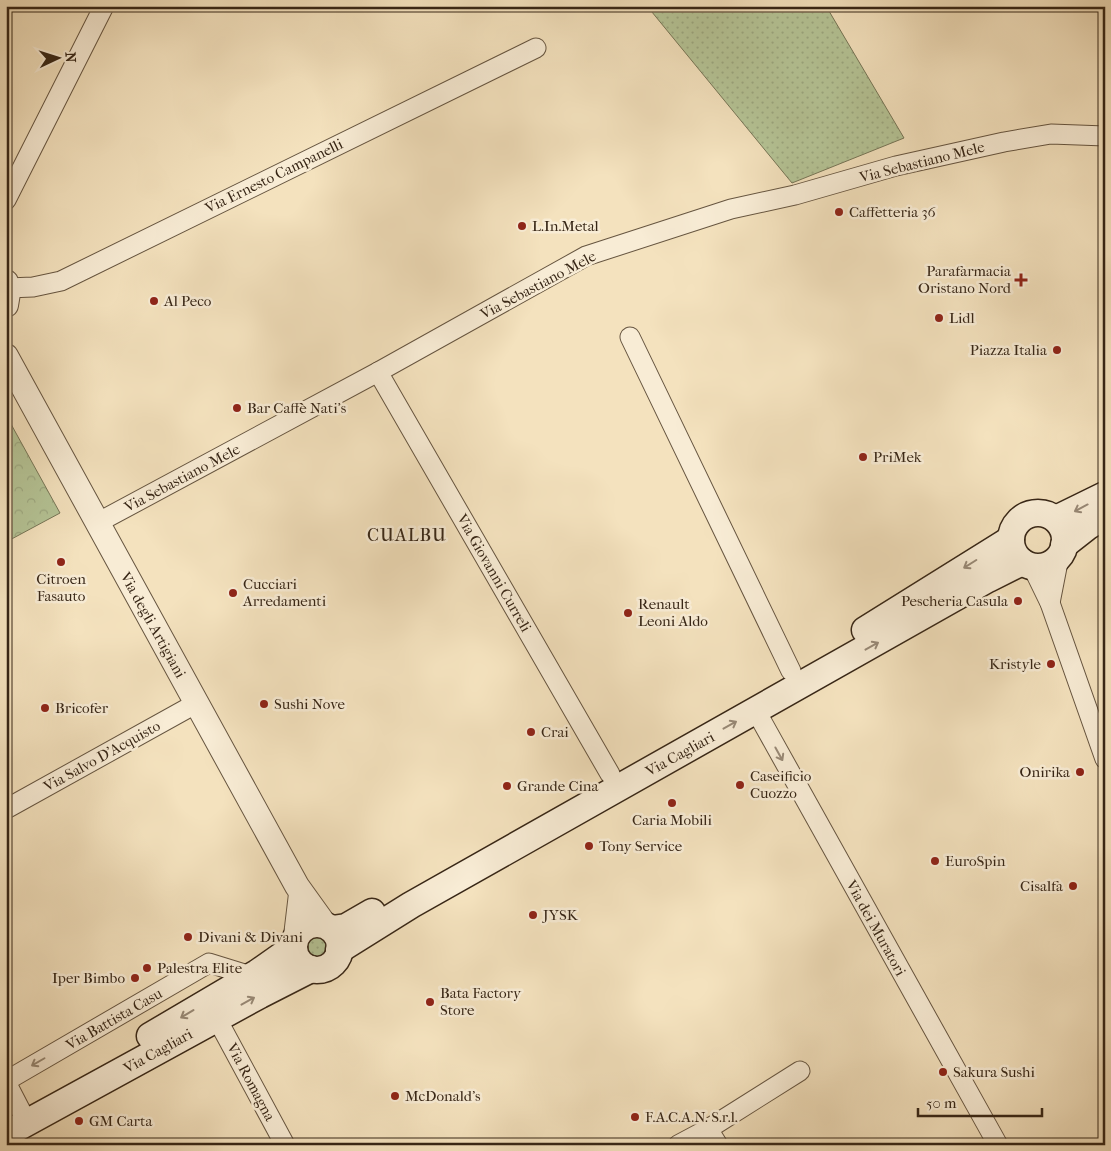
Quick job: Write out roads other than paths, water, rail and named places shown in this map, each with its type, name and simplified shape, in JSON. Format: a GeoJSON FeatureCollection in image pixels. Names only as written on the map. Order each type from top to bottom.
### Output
{"type":"FeatureCollection","features":[{"type":"Feature","properties":{"kind":"main road"},"geometry":{"type":"LineString","coordinates":[[1056,519],[1105,495]]}},
{"type":"Feature","properties":{"kind":"main road"},"geometry":{"type":"LineString","coordinates":[[1027,564],[1016,556],[1011,539],[1017,522],[1023,517],[1040,513],[1056,519],[1062,527],[1062,551]]}},
{"type":"Feature","properties":{"kind":"main road","name":"Via Cagliari"},"geometry":{"type":"LineString","coordinates":[[14,1116],[251,976],[295,941],[309,925],[332,935],[411,905],[988,578],[1027,564],[1047,565],[1087,527],[1105,516]]}},
{"type":"Feature","properties":{"kind":"main road","name":"Via Cagliari"},"geometry":{"type":"LineString","coordinates":[[332,935],[880,621],[1011,539]]}},
{"type":"Feature","properties":{"kind":"main road","name":"Via Cagliari"},"geometry":{"type":"LineString","coordinates":[[6,1134],[311,969],[328,967],[336,960],[332,935]]}},
{"type":"Feature","properties":{"kind":"main road"},"geometry":{"type":"LineString","coordinates":[[295,941],[301,963],[311,969]]}},
{"type":"Feature","properties":{"kind":"street"},"geometry":{"type":"LineString","coordinates":[[6,200],[104,6]]}},
{"type":"Feature","properties":{"kind":"street","name":"Via Ernesto Campanelli"},"geometry":{"type":"LineString","coordinates":[[7,292],[61,281],[536,48]]}},
{"type":"Feature","properties":{"kind":"street","name":"Via Sebastiano Mele"},"geometry":{"type":"LineString","coordinates":[[97,523],[378,372],[586,256],[731,209],[795,195],[896,166],[1004,142],[1051,134],[1105,136]]}},
{"type":"Feature","properties":{"kind":"street"},"geometry":{"type":"LineString","coordinates":[[630,336],[792,671]]}},
{"type":"Feature","properties":{"kind":"street","name":"Via degli Artigiani"},"geometry":{"type":"LineString","coordinates":[[6,356],[301,894],[332,935]]}},
{"type":"Feature","properties":{"kind":"street","name":"Via Giovanni Curreli"},"geometry":{"type":"LineString","coordinates":[[378,372],[610,774]]}},
{"type":"Feature","properties":{"kind":"street"},"geometry":{"type":"LineString","coordinates":[[1050,603],[1062,551]]}},
{"type":"Feature","properties":{"kind":"street"},"geometry":{"type":"LineString","coordinates":[[1027,564],[1050,603],[1105,759]]}},
{"type":"Feature","properties":{"kind":"street","name":"Via Salvo D'Acquisto"},"geometry":{"type":"LineString","coordinates":[[6,809],[197,703]]}},
{"type":"Feature","properties":{"kind":"street","name":"Via dei Muratori"},"geometry":{"type":"LineString","coordinates":[[756,711],[998,1145]]}},
{"type":"Feature","properties":{"kind":"street"},"geometry":{"type":"LineString","coordinates":[[295,941],[301,894]]}},
{"type":"Feature","properties":{"kind":"street","name":"Via Battista Casu"},"geometry":{"type":"LineString","coordinates":[[14,1116],[6,1082],[209,963],[251,976]]}},
{"type":"Feature","properties":{"kind":"street","name":"Via Romagna"},"geometry":{"type":"LineString","coordinates":[[217,1019],[285,1145]]}},
{"type":"Feature","properties":{"kind":"street"},"geometry":{"type":"LineString","coordinates":[[678,1145],[800,1071]]}},
{"type":"Feature","properties":{"kind":"street"},"geometry":{"type":"LineString","coordinates":[[708,1128],[718,1145]]}},
{"type":"Feature","properties":{"kind":"place","name":"Caffetteria 36"},"geometry":{"type":"Point","coordinates":[839,212]}},
{"type":"Feature","properties":{"kind":"place","name":"L.In.Metal"},"geometry":{"type":"Point","coordinates":[522,226]}},
{"type":"Feature","properties":{"kind":"place","name":"Parafarmacia Oristano Nord"},"geometry":{"type":"Point","coordinates":[1021,280]}},
{"type":"Feature","properties":{"kind":"place","name":"Al Peco"},"geometry":{"type":"Point","coordinates":[154,301]}},
{"type":"Feature","properties":{"kind":"place","name":"Lidl"},"geometry":{"type":"Point","coordinates":[939,318]}},
{"type":"Feature","properties":{"kind":"place","name":"Piazza Italia"},"geometry":{"type":"Point","coordinates":[1057,350]}},
{"type":"Feature","properties":{"kind":"place","name":"Bar Caffè Nati's"},"geometry":{"type":"Point","coordinates":[237,408]}},
{"type":"Feature","properties":{"kind":"place","name":"PriMek"},"geometry":{"type":"Point","coordinates":[863,457]}},
{"type":"Feature","properties":{"kind":"place","name":"Citroen Fasauto"},"geometry":{"type":"Point","coordinates":[61,562]}},
{"type":"Feature","properties":{"kind":"place","name":"Cucciari Arredamenti"},"geometry":{"type":"Point","coordinates":[233,593]}},
{"type":"Feature","properties":{"kind":"place","name":"Pescheria Casula"},"geometry":{"type":"Point","coordinates":[1018,601]}},
{"type":"Feature","properties":{"kind":"place","name":"Renault Leoni Aldo"},"geometry":{"type":"Point","coordinates":[628,613]}},
{"type":"Feature","properties":{"kind":"place","name":"Kristyle"},"geometry":{"type":"Point","coordinates":[1051,664]}},
{"type":"Feature","properties":{"kind":"place","name":"Sushi Nove"},"geometry":{"type":"Point","coordinates":[264,704]}},
{"type":"Feature","properties":{"kind":"place","name":"Bricofer"},"geometry":{"type":"Point","coordinates":[45,708]}},
{"type":"Feature","properties":{"kind":"place","name":"Crai"},"geometry":{"type":"Point","coordinates":[531,732]}},
{"type":"Feature","properties":{"kind":"place","name":"Onirika"},"geometry":{"type":"Point","coordinates":[1080,772]}},
{"type":"Feature","properties":{"kind":"place","name":"Caseificio Cuozzo"},"geometry":{"type":"Point","coordinates":[740,785]}},
{"type":"Feature","properties":{"kind":"place","name":"Grande Cina"},"geometry":{"type":"Point","coordinates":[507,786]}},
{"type":"Feature","properties":{"kind":"place","name":"Caria Mobili"},"geometry":{"type":"Point","coordinates":[672,803]}},
{"type":"Feature","properties":{"kind":"place","name":"Tony Service"},"geometry":{"type":"Point","coordinates":[589,846]}},
{"type":"Feature","properties":{"kind":"place","name":"EuroSpin"},"geometry":{"type":"Point","coordinates":[935,861]}},
{"type":"Feature","properties":{"kind":"place","name":"Cisalfa"},"geometry":{"type":"Point","coordinates":[1073,886]}},
{"type":"Feature","properties":{"kind":"place","name":"JYSK"},"geometry":{"type":"Point","coordinates":[533,915]}},
{"type":"Feature","properties":{"kind":"place","name":"Divani & Divani"},"geometry":{"type":"Point","coordinates":[188,937]}},
{"type":"Feature","properties":{"kind":"place","name":"Palestra Elite"},"geometry":{"type":"Point","coordinates":[147,968]}},
{"type":"Feature","properties":{"kind":"place","name":"Iper Bimbo"},"geometry":{"type":"Point","coordinates":[135,978]}},
{"type":"Feature","properties":{"kind":"place","name":"Bata Factory Store"},"geometry":{"type":"Point","coordinates":[430,1002]}},
{"type":"Feature","properties":{"kind":"place","name":"Sakura Sushi"},"geometry":{"type":"Point","coordinates":[943,1072]}},
{"type":"Feature","properties":{"kind":"place","name":"McDonald's"},"geometry":{"type":"Point","coordinates":[395,1096]}},
{"type":"Feature","properties":{"kind":"place","name":"F.A.C.A.N. S.r.l."},"geometry":{"type":"Point","coordinates":[635,1117]}},
{"type":"Feature","properties":{"kind":"place","name":"GM Carta"},"geometry":{"type":"Point","coordinates":[79,1121]}},
{"type":"Feature","properties":{"kind":"district","name":"CUALBU"},"geometry":{"type":"Point","coordinates":[407,535]}}]}
